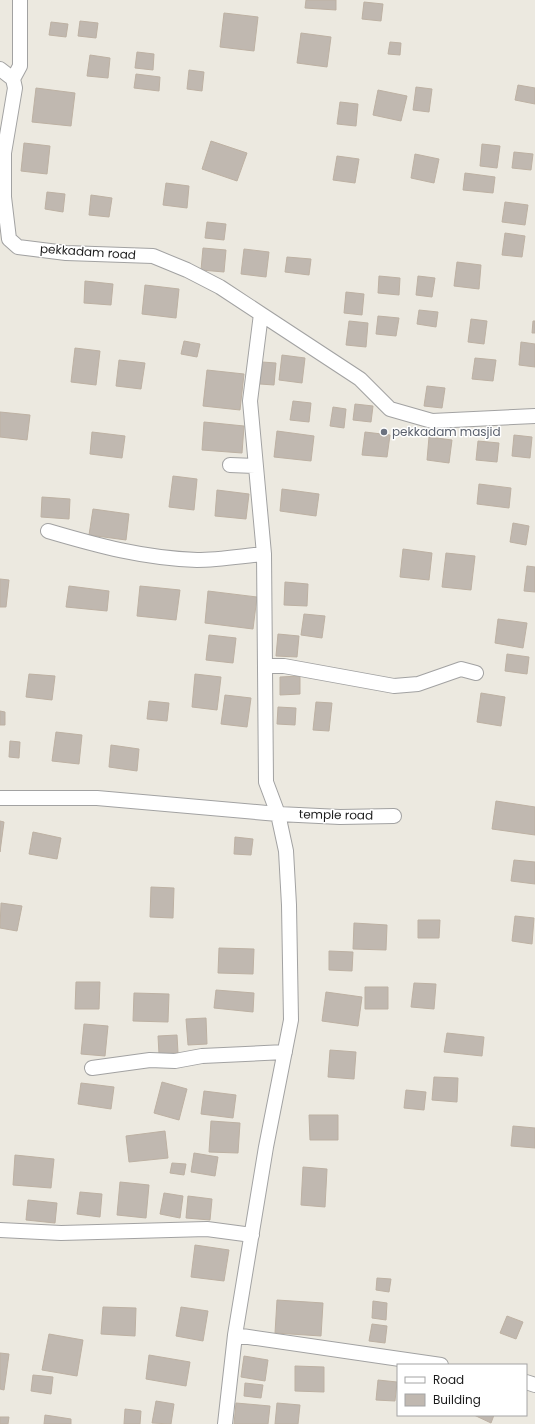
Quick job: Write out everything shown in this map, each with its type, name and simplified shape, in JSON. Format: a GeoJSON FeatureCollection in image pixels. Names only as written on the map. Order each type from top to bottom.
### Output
{"type":"FeatureCollection","features":[{"type":"Feature","properties":{"kind":"street"},"geometry":{"type":"LineString","coordinates":[[0,69],[13,79],[20,66],[20,0]]}},
{"type":"Feature","properties":{"kind":"street","name":"pekkadam road"},"geometry":{"type":"LineString","coordinates":[[13,79],[15,88],[4,153],[4,197],[9,239],[18,247],[66,253],[152,256],[187,270],[220,287],[360,379],[390,409],[432,421],[535,416]]}},
{"type":"Feature","properties":{"kind":"street"},"geometry":{"type":"LineString","coordinates":[[225,1424],[235,1335],[290,1020],[289,905],[286,851],[278,814],[266,782],[264,554],[250,401],[261,314]]}},
{"type":"Feature","properties":{"kind":"street"},"geometry":{"type":"LineString","coordinates":[[230,465],[255,466]]}},
{"type":"Feature","properties":{"kind":"street"},"geometry":{"type":"LineString","coordinates":[[48,530],[101,547],[144,556],[198,560],[264,554]]}},
{"type":"Feature","properties":{"kind":"street"},"geometry":{"type":"LineString","coordinates":[[265,666],[284,666],[394,686],[418,684],[461,669],[476,673]]}},
{"type":"Feature","properties":{"kind":"street","name":"temple road"},"geometry":{"type":"LineString","coordinates":[[0,798],[96,798],[278,814],[340,817],[394,816]]}},
{"type":"Feature","properties":{"kind":"street"},"geometry":{"type":"LineString","coordinates":[[92,1068],[150,1060],[175,1061],[202,1056],[285,1052]]}},
{"type":"Feature","properties":{"kind":"street"},"geometry":{"type":"LineString","coordinates":[[0,1230],[61,1233],[207,1229],[252,1235]]}},
{"type":"Feature","properties":{"kind":"street"},"geometry":{"type":"LineString","coordinates":[[235,1335],[434,1364]]}},
{"type":"Feature","properties":{"kind":"building"},"geometry":{"type":"Polygon","coordinates":[[[306,0],[336,0],[336,10],[305,8],[306,0]]]}},
{"type":"Feature","properties":{"kind":"building"},"geometry":{"type":"Polygon","coordinates":[[[364,2],[383,4],[381,21],[362,19],[364,2]]]}},
{"type":"Feature","properties":{"kind":"building"},"geometry":{"type":"Polygon","coordinates":[[[224,13],[258,17],[254,51],[220,47],[224,13]]]}},
{"type":"Feature","properties":{"kind":"building"},"geometry":{"type":"Polygon","coordinates":[[[80,21],[98,23],[96,38],[78,36],[80,21]]]}},
{"type":"Feature","properties":{"kind":"building"},"geometry":{"type":"Polygon","coordinates":[[[51,22],[68,24],[66,37],[49,35],[51,22]]]}},
{"type":"Feature","properties":{"kind":"building"},"geometry":{"type":"Polygon","coordinates":[[[301,33],[331,37],[327,67],[297,63],[301,33]]]}},
{"type":"Feature","properties":{"kind":"building"},"geometry":{"type":"Polygon","coordinates":[[[390,42],[401,43],[400,55],[388,54],[390,42]]]}},
{"type":"Feature","properties":{"kind":"building"},"geometry":{"type":"Polygon","coordinates":[[[137,52],[154,54],[153,70],[135,68],[137,52]]]}},
{"type":"Feature","properties":{"kind":"building"},"geometry":{"type":"Polygon","coordinates":[[[90,55],[110,58],[108,78],[87,76],[90,55]]]}},
{"type":"Feature","properties":{"kind":"building"},"geometry":{"type":"Polygon","coordinates":[[[189,70],[204,72],[202,91],[187,89],[189,70]]]}},
{"type":"Feature","properties":{"kind":"building"},"geometry":{"type":"Polygon","coordinates":[[[136,74],[160,77],[159,91],[134,88],[136,74]]]}},
{"type":"Feature","properties":{"kind":"building"},"geometry":{"type":"Polygon","coordinates":[[[518,85],[535,88],[535,104],[515,100],[518,85]]]}},
{"type":"Feature","properties":{"kind":"building"},"geometry":{"type":"Polygon","coordinates":[[[416,87],[432,89],[429,112],[413,110],[416,87]]]}},
{"type":"Feature","properties":{"kind":"building"},"geometry":{"type":"Polygon","coordinates":[[[36,88],[75,93],[71,126],[32,122],[36,88]]]}},
{"type":"Feature","properties":{"kind":"building"},"geometry":{"type":"Polygon","coordinates":[[[378,90],[407,96],[401,121],[373,115],[378,90]]]}},
{"type":"Feature","properties":{"kind":"building"},"geometry":{"type":"Polygon","coordinates":[[[340,102],[358,104],[356,126],[337,124],[340,102]]]}},
{"type":"Feature","properties":{"kind":"building"},"geometry":{"type":"Polygon","coordinates":[[[211,141],[247,153],[237,181],[202,169],[211,141]]]}},
{"type":"Feature","properties":{"kind":"building"},"geometry":{"type":"Polygon","coordinates":[[[24,143],[50,146],[47,174],[21,171],[24,143]]]}},
{"type":"Feature","properties":{"kind":"building"},"geometry":{"type":"Polygon","coordinates":[[[482,144],[500,146],[497,168],[480,166],[482,144]]]}},
{"type":"Feature","properties":{"kind":"building"},"geometry":{"type":"Polygon","coordinates":[[[514,152],[533,154],[531,170],[512,168],[514,152]]]}},
{"type":"Feature","properties":{"kind":"building"},"geometry":{"type":"Polygon","coordinates":[[[415,154],[439,159],[434,183],[411,178],[415,154]]]}},
{"type":"Feature","properties":{"kind":"building"},"geometry":{"type":"Polygon","coordinates":[[[337,156],[359,159],[355,183],[333,180],[337,156]]]}},
{"type":"Feature","properties":{"kind":"building"},"geometry":{"type":"Polygon","coordinates":[[[465,173],[495,177],[493,193],[463,190],[465,173]]]}},
{"type":"Feature","properties":{"kind":"building"},"geometry":{"type":"Polygon","coordinates":[[[166,183],[189,186],[187,208],[163,205],[166,183]]]}},
{"type":"Feature","properties":{"kind":"building"},"geometry":{"type":"Polygon","coordinates":[[[47,192],[65,194],[63,212],[45,209],[47,192]]]}},
{"type":"Feature","properties":{"kind":"building"},"geometry":{"type":"Polygon","coordinates":[[[91,195],[112,198],[109,217],[89,215],[91,195]]]}},
{"type":"Feature","properties":{"kind":"building"},"geometry":{"type":"Polygon","coordinates":[[[505,202],[528,205],[525,225],[502,222],[505,202]]]}},
{"type":"Feature","properties":{"kind":"building"},"geometry":{"type":"Polygon","coordinates":[[[207,222],[226,224],[224,240],[205,238],[207,222]]]}},
{"type":"Feature","properties":{"kind":"building"},"geometry":{"type":"Polygon","coordinates":[[[505,233],[525,236],[522,257],[502,255],[505,233]]]}},
{"type":"Feature","properties":{"kind":"building"},"geometry":{"type":"Polygon","coordinates":[[[203,248],[226,250],[224,272],[201,270],[203,248]]]}},
{"type":"Feature","properties":{"kind":"building"},"geometry":{"type":"Polygon","coordinates":[[[244,249],[269,252],[266,277],[241,274],[244,249]]]}},
{"type":"Feature","properties":{"kind":"building"},"geometry":{"type":"Polygon","coordinates":[[[287,257],[311,259],[309,275],[285,272],[287,257]]]}},
{"type":"Feature","properties":{"kind":"building"},"geometry":{"type":"Polygon","coordinates":[[[457,262],[481,265],[479,289],[454,286],[457,262]]]}},
{"type":"Feature","properties":{"kind":"building"},"geometry":{"type":"Polygon","coordinates":[[[379,276],[400,278],[399,295],[378,293],[379,276]]]}},
{"type":"Feature","properties":{"kind":"building"},"geometry":{"type":"Polygon","coordinates":[[[418,276],[435,278],[432,297],[416,295],[418,276]]]}},
{"type":"Feature","properties":{"kind":"building"},"geometry":{"type":"Polygon","coordinates":[[[85,281],[113,284],[111,305],[84,303],[85,281]]]}},
{"type":"Feature","properties":{"kind":"building"},"geometry":{"type":"Polygon","coordinates":[[[145,285],[179,289],[176,318],[142,314],[145,285]]]}},
{"type":"Feature","properties":{"kind":"building"},"geometry":{"type":"Polygon","coordinates":[[[346,292],[364,294],[362,315],[344,313],[346,292]]]}},
{"type":"Feature","properties":{"kind":"building"},"geometry":{"type":"Polygon","coordinates":[[[419,310],[438,312],[436,327],[417,324],[419,310]]]}},
{"type":"Feature","properties":{"kind":"building"},"geometry":{"type":"Polygon","coordinates":[[[378,316],[399,318],[396,336],[376,334],[378,316]]]}},
{"type":"Feature","properties":{"kind":"building"},"geometry":{"type":"Polygon","coordinates":[[[471,319],[487,321],[484,344],[468,342],[471,319]]]}},
{"type":"Feature","properties":{"kind":"building"},"geometry":{"type":"Polygon","coordinates":[[[349,321],[368,323],[366,347],[346,345],[349,321]]]}},
{"type":"Feature","properties":{"kind":"building"},"geometry":{"type":"Polygon","coordinates":[[[533,321],[535,321],[535,333],[532,333],[533,321]]]}},
{"type":"Feature","properties":{"kind":"building"},"geometry":{"type":"Polygon","coordinates":[[[184,341],[200,344],[197,357],[181,354],[184,341]]]}},
{"type":"Feature","properties":{"kind":"building"},"geometry":{"type":"Polygon","coordinates":[[[521,342],[535,344],[535,367],[519,365],[521,342]]]}},
{"type":"Feature","properties":{"kind":"building"},"geometry":{"type":"Polygon","coordinates":[[[75,348],[100,351],[96,385],[71,382],[75,348]]]}},
{"type":"Feature","properties":{"kind":"building"},"geometry":{"type":"Polygon","coordinates":[[[282,355],[305,358],[302,383],[279,380],[282,355]]]}},
{"type":"Feature","properties":{"kind":"building"},"geometry":{"type":"Polygon","coordinates":[[[475,358],[496,360],[493,381],[472,379],[475,358]]]}},
{"type":"Feature","properties":{"kind":"building"},"geometry":{"type":"Polygon","coordinates":[[[119,360],[145,363],[141,389],[116,386],[119,360]]]}},
{"type":"Feature","properties":{"kind":"building"},"geometry":{"type":"Polygon","coordinates":[[[262,362],[276,363],[274,385],[260,384],[262,362]]]}},
{"type":"Feature","properties":{"kind":"building"},"geometry":{"type":"Polygon","coordinates":[[[207,370],[244,374],[240,410],[203,406],[207,370]]]}},
{"type":"Feature","properties":{"kind":"building"},"geometry":{"type":"Polygon","coordinates":[[[427,386],[445,388],[442,408],[424,406],[427,386]]]}},
{"type":"Feature","properties":{"kind":"building"},"geometry":{"type":"Polygon","coordinates":[[[293,401],[311,403],[309,422],[290,420],[293,401]]]}},
{"type":"Feature","properties":{"kind":"building"},"geometry":{"type":"Polygon","coordinates":[[[355,404],[373,406],[371,422],[353,420],[355,404]]]}},
{"type":"Feature","properties":{"kind":"building"},"geometry":{"type":"Polygon","coordinates":[[[333,407],[346,409],[344,428],[330,426],[333,407]]]}},
{"type":"Feature","properties":{"kind":"building"},"geometry":{"type":"Polygon","coordinates":[[[0,412],[30,415],[27,440],[0,437],[0,412]]]}},
{"type":"Feature","properties":{"kind":"building"},"geometry":{"type":"Polygon","coordinates":[[[204,422],[244,426],[242,453],[202,450],[204,422]]]}},
{"type":"Feature","properties":{"kind":"building"},"geometry":{"type":"Polygon","coordinates":[[[277,431],[314,436],[311,461],[274,457],[277,431]]]}},
{"type":"Feature","properties":{"kind":"building"},"geometry":{"type":"Polygon","coordinates":[[[92,432],[125,436],[122,458],[90,454],[92,432]]]}},
{"type":"Feature","properties":{"kind":"building"},"geometry":{"type":"Polygon","coordinates":[[[365,432],[390,435],[387,457],[362,455],[365,432]]]}},
{"type":"Feature","properties":{"kind":"building"},"geometry":{"type":"Polygon","coordinates":[[[514,435],[532,437],[530,458],[512,456],[514,435]]]}},
{"type":"Feature","properties":{"kind":"building"},"geometry":{"type":"Polygon","coordinates":[[[429,437],[452,440],[449,463],[427,460],[429,437]]]}},
{"type":"Feature","properties":{"kind":"building"},"geometry":{"type":"Polygon","coordinates":[[[478,441],[499,443],[497,462],[476,460],[478,441]]]}},
{"type":"Feature","properties":{"kind":"building"},"geometry":{"type":"Polygon","coordinates":[[[173,476],[197,479],[194,510],[169,507],[173,476]]]}},
{"type":"Feature","properties":{"kind":"building"},"geometry":{"type":"Polygon","coordinates":[[[479,484],[511,488],[509,508],[477,504],[479,484]]]}},
{"type":"Feature","properties":{"kind":"building"},"geometry":{"type":"Polygon","coordinates":[[[282,489],[319,494],[316,516],[280,511],[282,489]]]}},
{"type":"Feature","properties":{"kind":"building"},"geometry":{"type":"Polygon","coordinates":[[[217,490],[249,494],[246,519],[215,516],[217,490]]]}},
{"type":"Feature","properties":{"kind":"building"},"geometry":{"type":"Polygon","coordinates":[[[42,497],[70,499],[69,519],[41,517],[42,497]]]}},
{"type":"Feature","properties":{"kind":"building"},"geometry":{"type":"Polygon","coordinates":[[[93,509],[129,514],[126,540],[89,535],[93,509]]]}},
{"type":"Feature","properties":{"kind":"building"},"geometry":{"type":"Polygon","coordinates":[[[513,523],[529,526],[526,545],[510,542],[513,523]]]}},
{"type":"Feature","properties":{"kind":"building"},"geometry":{"type":"Polygon","coordinates":[[[403,549],[432,553],[429,580],[400,577],[403,549]]]}},
{"type":"Feature","properties":{"kind":"building"},"geometry":{"type":"Polygon","coordinates":[[[446,553],[475,556],[471,590],[442,587],[446,553]]]}},
{"type":"Feature","properties":{"kind":"building"},"geometry":{"type":"Polygon","coordinates":[[[527,566],[535,567],[535,592],[524,591],[527,566]]]}},
{"type":"Feature","properties":{"kind":"building"},"geometry":{"type":"Polygon","coordinates":[[[0,579],[9,580],[6,607],[0,607],[0,579]]]}},
{"type":"Feature","properties":{"kind":"building"},"geometry":{"type":"Polygon","coordinates":[[[285,582],[308,584],[307,606],[284,605],[285,582]]]}},
{"type":"Feature","properties":{"kind":"building"},"geometry":{"type":"Polygon","coordinates":[[[69,586],[109,591],[107,611],[66,607],[69,586]]]}},
{"type":"Feature","properties":{"kind":"building"},"geometry":{"type":"Polygon","coordinates":[[[140,586],[180,590],[176,620],[137,616],[140,586]]]}},
{"type":"Feature","properties":{"kind":"building"},"geometry":{"type":"Polygon","coordinates":[[[208,591],[257,597],[253,629],[205,623],[208,591]]]}},
{"type":"Feature","properties":{"kind":"building"},"geometry":{"type":"Polygon","coordinates":[[[304,614],[325,616],[322,638],[301,635],[304,614]]]}},
{"type":"Feature","properties":{"kind":"building"},"geometry":{"type":"Polygon","coordinates":[[[498,619],[527,623],[523,648],[495,643],[498,619]]]}},
{"type":"Feature","properties":{"kind":"building"},"geometry":{"type":"Polygon","coordinates":[[[278,634],[299,636],[297,657],[276,656],[278,634]]]}},
{"type":"Feature","properties":{"kind":"building"},"geometry":{"type":"Polygon","coordinates":[[[209,635],[236,638],[233,663],[206,660],[209,635]]]}},
{"type":"Feature","properties":{"kind":"building"},"geometry":{"type":"Polygon","coordinates":[[[507,654],[529,657],[527,674],[505,671],[507,654]]]}},
{"type":"Feature","properties":{"kind":"building"},"geometry":{"type":"Polygon","coordinates":[[[29,674],[55,676],[52,700],[26,697],[29,674]]]}},
{"type":"Feature","properties":{"kind":"building"},"geometry":{"type":"Polygon","coordinates":[[[195,674],[221,677],[217,710],[192,707],[195,674]]]}},
{"type":"Feature","properties":{"kind":"building"},"geometry":{"type":"Polygon","coordinates":[[[300,676],[300,694],[280,695],[280,677],[300,676]]]}},
{"type":"Feature","properties":{"kind":"building"},"geometry":{"type":"Polygon","coordinates":[[[481,693],[505,697],[501,726],[477,722],[481,693]]]}},
{"type":"Feature","properties":{"kind":"building"},"geometry":{"type":"Polygon","coordinates":[[[225,695],[251,698],[247,727],[221,724],[225,695]]]}},
{"type":"Feature","properties":{"kind":"building"},"geometry":{"type":"Polygon","coordinates":[[[149,701],[169,703],[167,721],[147,719],[149,701]]]}},
{"type":"Feature","properties":{"kind":"building"},"geometry":{"type":"Polygon","coordinates":[[[316,702],[332,703],[329,731],[313,730],[316,702]]]}},
{"type":"Feature","properties":{"kind":"building"},"geometry":{"type":"Polygon","coordinates":[[[278,707],[296,708],[295,725],[277,724],[278,707]]]}},
{"type":"Feature","properties":{"kind":"building"},"geometry":{"type":"Polygon","coordinates":[[[0,711],[5,712],[5,725],[0,725],[0,711]]]}},
{"type":"Feature","properties":{"kind":"building"},"geometry":{"type":"Polygon","coordinates":[[[56,732],[82,735],[79,764],[52,761],[56,732]]]}},
{"type":"Feature","properties":{"kind":"building"},"geometry":{"type":"Polygon","coordinates":[[[10,741],[20,742],[19,758],[9,757],[10,741]]]}},
{"type":"Feature","properties":{"kind":"building"},"geometry":{"type":"Polygon","coordinates":[[[111,745],[139,749],[137,771],[109,767],[111,745]]]}},
{"type":"Feature","properties":{"kind":"building"},"geometry":{"type":"Polygon","coordinates":[[[496,801],[535,807],[535,835],[492,829],[496,801]]]}},
{"type":"Feature","properties":{"kind":"building"},"geometry":{"type":"Polygon","coordinates":[[[0,821],[4,822],[0,852],[0,821]]]}},
{"type":"Feature","properties":{"kind":"building"},"geometry":{"type":"Polygon","coordinates":[[[33,832],[61,838],[57,859],[29,854],[33,832]]]}},
{"type":"Feature","properties":{"kind":"building"},"geometry":{"type":"Polygon","coordinates":[[[235,837],[253,839],[251,855],[234,854],[235,837]]]}},
{"type":"Feature","properties":{"kind":"building"},"geometry":{"type":"Polygon","coordinates":[[[514,860],[535,862],[535,884],[511,881],[514,860]]]}},
{"type":"Feature","properties":{"kind":"building"},"geometry":{"type":"Polygon","coordinates":[[[151,887],[174,888],[173,918],[150,917],[151,887]]]}},
{"type":"Feature","properties":{"kind":"building"},"geometry":{"type":"Polygon","coordinates":[[[1,903],[22,906],[17,931],[0,928],[1,903]]]}},
{"type":"Feature","properties":{"kind":"building"},"geometry":{"type":"Polygon","coordinates":[[[515,916],[534,918],[532,944],[512,941],[515,916]]]}},
{"type":"Feature","properties":{"kind":"building"},"geometry":{"type":"Polygon","coordinates":[[[418,920],[440,920],[439,938],[418,938],[418,920]]]}},
{"type":"Feature","properties":{"kind":"building"},"geometry":{"type":"Polygon","coordinates":[[[354,923],[387,925],[386,950],[353,949],[354,923]]]}},
{"type":"Feature","properties":{"kind":"building"},"geometry":{"type":"Polygon","coordinates":[[[219,948],[254,949],[253,974],[218,973],[219,948]]]}},
{"type":"Feature","properties":{"kind":"building"},"geometry":{"type":"Polygon","coordinates":[[[329,951],[353,952],[352,971],[329,970],[329,951]]]}},
{"type":"Feature","properties":{"kind":"building"},"geometry":{"type":"Polygon","coordinates":[[[76,982],[100,982],[99,1009],[75,1009],[76,982]]]}},
{"type":"Feature","properties":{"kind":"building"},"geometry":{"type":"Polygon","coordinates":[[[414,983],[436,984],[434,1009],[411,1007],[414,983]]]}},
{"type":"Feature","properties":{"kind":"building"},"geometry":{"type":"Polygon","coordinates":[[[365,987],[388,987],[388,1009],[365,1009],[365,987]]]}},
{"type":"Feature","properties":{"kind":"building"},"geometry":{"type":"Polygon","coordinates":[[[216,990],[254,993],[253,1012],[214,1008],[216,990]]]}},
{"type":"Feature","properties":{"kind":"building"},"geometry":{"type":"Polygon","coordinates":[[[326,992],[362,997],[358,1026],[322,1021],[326,992]]]}},
{"type":"Feature","properties":{"kind":"building"},"geometry":{"type":"Polygon","coordinates":[[[134,993],[169,994],[168,1022],[133,1021],[134,993]]]}},
{"type":"Feature","properties":{"kind":"building"},"geometry":{"type":"Polygon","coordinates":[[[206,1018],[207,1044],[188,1045],[186,1019],[206,1018]]]}},
{"type":"Feature","properties":{"kind":"building"},"geometry":{"type":"Polygon","coordinates":[[[84,1024],[108,1026],[105,1056],[81,1054],[84,1024]]]}},
{"type":"Feature","properties":{"kind":"building"},"geometry":{"type":"Polygon","coordinates":[[[447,1033],[484,1037],[482,1056],[444,1052],[447,1033]]]}},
{"type":"Feature","properties":{"kind":"building"},"geometry":{"type":"Polygon","coordinates":[[[177,1035],[178,1053],[159,1054],[158,1036],[177,1035]]]}},
{"type":"Feature","properties":{"kind":"building"},"geometry":{"type":"Polygon","coordinates":[[[330,1050],[356,1052],[354,1079],[328,1077],[330,1050]]]}},
{"type":"Feature","properties":{"kind":"building"},"geometry":{"type":"Polygon","coordinates":[[[434,1077],[458,1078],[457,1102],[432,1100],[434,1077]]]}},
{"type":"Feature","properties":{"kind":"building"},"geometry":{"type":"Polygon","coordinates":[[[162,1082],[187,1089],[179,1120],[154,1113],[162,1082]]]}},
{"type":"Feature","properties":{"kind":"building"},"geometry":{"type":"Polygon","coordinates":[[[81,1083],[114,1087],[111,1109],[78,1104],[81,1083]]]}},
{"type":"Feature","properties":{"kind":"building"},"geometry":{"type":"Polygon","coordinates":[[[406,1090],[426,1092],[424,1110],[404,1108],[406,1090]]]}},
{"type":"Feature","properties":{"kind":"building"},"geometry":{"type":"Polygon","coordinates":[[[204,1091],[236,1095],[233,1118],[201,1114],[204,1091]]]}},
{"type":"Feature","properties":{"kind":"building"},"geometry":{"type":"Polygon","coordinates":[[[309,1115],[338,1115],[338,1140],[310,1140],[309,1115]]]}},
{"type":"Feature","properties":{"kind":"building"},"geometry":{"type":"Polygon","coordinates":[[[211,1121],[240,1123],[238,1153],[209,1152],[211,1121]]]}},
{"type":"Feature","properties":{"kind":"building"},"geometry":{"type":"Polygon","coordinates":[[[513,1126],[535,1128],[535,1148],[511,1146],[513,1126]]]}},
{"type":"Feature","properties":{"kind":"building"},"geometry":{"type":"Polygon","coordinates":[[[165,1131],[168,1158],[129,1162],[126,1136],[165,1131]]]}},
{"type":"Feature","properties":{"kind":"building"},"geometry":{"type":"Polygon","coordinates":[[[194,1153],[218,1157],[215,1176],[191,1172],[194,1153]]]}},
{"type":"Feature","properties":{"kind":"building"},"geometry":{"type":"Polygon","coordinates":[[[15,1155],[54,1159],[51,1188],[13,1185],[15,1155]]]}},
{"type":"Feature","properties":{"kind":"building"},"geometry":{"type":"Polygon","coordinates":[[[172,1163],[186,1164],[184,1175],[170,1173],[172,1163]]]}},
{"type":"Feature","properties":{"kind":"building"},"geometry":{"type":"Polygon","coordinates":[[[303,1167],[327,1169],[325,1207],[301,1205],[303,1167]]]}},
{"type":"Feature","properties":{"kind":"building"},"geometry":{"type":"Polygon","coordinates":[[[120,1182],[149,1185],[146,1218],[117,1215],[120,1182]]]}},
{"type":"Feature","properties":{"kind":"building"},"geometry":{"type":"Polygon","coordinates":[[[80,1192],[102,1194],[100,1217],[77,1214],[80,1192]]]}},
{"type":"Feature","properties":{"kind":"building"},"geometry":{"type":"Polygon","coordinates":[[[164,1193],[183,1196],[180,1218],[160,1214],[164,1193]]]}},
{"type":"Feature","properties":{"kind":"building"},"geometry":{"type":"Polygon","coordinates":[[[188,1196],[212,1199],[210,1220],[186,1218],[188,1196]]]}},
{"type":"Feature","properties":{"kind":"building"},"geometry":{"type":"Polygon","coordinates":[[[28,1200],[57,1203],[55,1223],[26,1220],[28,1200]]]}},
{"type":"Feature","properties":{"kind":"building"},"geometry":{"type":"Polygon","coordinates":[[[195,1245],[229,1250],[224,1281],[191,1277],[195,1245]]]}},
{"type":"Feature","properties":{"kind":"building"},"geometry":{"type":"Polygon","coordinates":[[[377,1278],[391,1279],[389,1292],[376,1290],[377,1278]]]}},
{"type":"Feature","properties":{"kind":"building"},"geometry":{"type":"Polygon","coordinates":[[[277,1300],[323,1303],[321,1336],[275,1333],[277,1300]]]}},
{"type":"Feature","properties":{"kind":"building"},"geometry":{"type":"Polygon","coordinates":[[[373,1301],[387,1303],[386,1320],[372,1318],[373,1301]]]}},
{"type":"Feature","properties":{"kind":"building"},"geometry":{"type":"Polygon","coordinates":[[[103,1307],[136,1308],[135,1336],[101,1334],[103,1307]]]}},
{"type":"Feature","properties":{"kind":"building"},"geometry":{"type":"Polygon","coordinates":[[[181,1307],[208,1311],[203,1341],[176,1336],[181,1307]]]}},
{"type":"Feature","properties":{"kind":"building"},"geometry":{"type":"Polygon","coordinates":[[[507,1316],[523,1322],[516,1339],[500,1333],[507,1316]]]}},
{"type":"Feature","properties":{"kind":"building"},"geometry":{"type":"Polygon","coordinates":[[[372,1324],[387,1326],[385,1343],[369,1341],[372,1324]]]}},
{"type":"Feature","properties":{"kind":"building"},"geometry":{"type":"Polygon","coordinates":[[[49,1334],[83,1340],[77,1376],[42,1370],[49,1334]]]}},
{"type":"Feature","properties":{"kind":"building"},"geometry":{"type":"Polygon","coordinates":[[[0,1353],[9,1354],[4,1390],[0,1389],[0,1353]]]}},
{"type":"Feature","properties":{"kind":"building"},"geometry":{"type":"Polygon","coordinates":[[[149,1355],[190,1362],[186,1386],[146,1379],[149,1355]]]}},
{"type":"Feature","properties":{"kind":"building"},"geometry":{"type":"Polygon","coordinates":[[[244,1356],[268,1360],[265,1381],[241,1377],[244,1356]]]}},
{"type":"Feature","properties":{"kind":"building"},"geometry":{"type":"Polygon","coordinates":[[[295,1366],[324,1367],[324,1392],[295,1391],[295,1366]]]}},
{"type":"Feature","properties":{"kind":"building"},"geometry":{"type":"Polygon","coordinates":[[[33,1375],[53,1377],[51,1394],[31,1391],[33,1375]]]}},
{"type":"Feature","properties":{"kind":"building"},"geometry":{"type":"Polygon","coordinates":[[[378,1380],[397,1382],[395,1401],[376,1400],[378,1380]]]}},
{"type":"Feature","properties":{"kind":"building"},"geometry":{"type":"Polygon","coordinates":[[[245,1383],[263,1385],[261,1398],[244,1396],[245,1383]]]}},
{"type":"Feature","properties":{"kind":"building"},"geometry":{"type":"Polygon","coordinates":[[[156,1401],[174,1404],[171,1424],[152,1423],[156,1401]]]}},
{"type":"Feature","properties":{"kind":"building"},"geometry":{"type":"Polygon","coordinates":[[[236,1403],[270,1406],[268,1424],[234,1424],[236,1403]]]}},
{"type":"Feature","properties":{"kind":"building"},"geometry":{"type":"Polygon","coordinates":[[[277,1403],[300,1405],[298,1424],[275,1424],[277,1403]]]}},
{"type":"Feature","properties":{"kind":"building"},"geometry":{"type":"Polygon","coordinates":[[[125,1409],[141,1411],[140,1424],[124,1424],[125,1409]]]}},
{"type":"Feature","properties":{"kind":"building"},"geometry":{"type":"Polygon","coordinates":[[[45,1415],[71,1419],[71,1424],[44,1424],[45,1415]]]}},
{"type":"Feature","properties":{"kind":"building"},"geometry":{"type":"Polygon","coordinates":[[[476,1416],[494,1416],[491,1423],[476,1416]]]}},
{"type":"Feature","properties":{"kind":"building"},"geometry":{"type":"Polygon","coordinates":[[[0,1417],[9,1417],[8,1424],[0,1424],[0,1417]]]}},
{"type":"Feature","properties":{"kind":"place","name":"pekkadam masjid"},"geometry":{"type":"Point","coordinates":[384,432]}}]}
